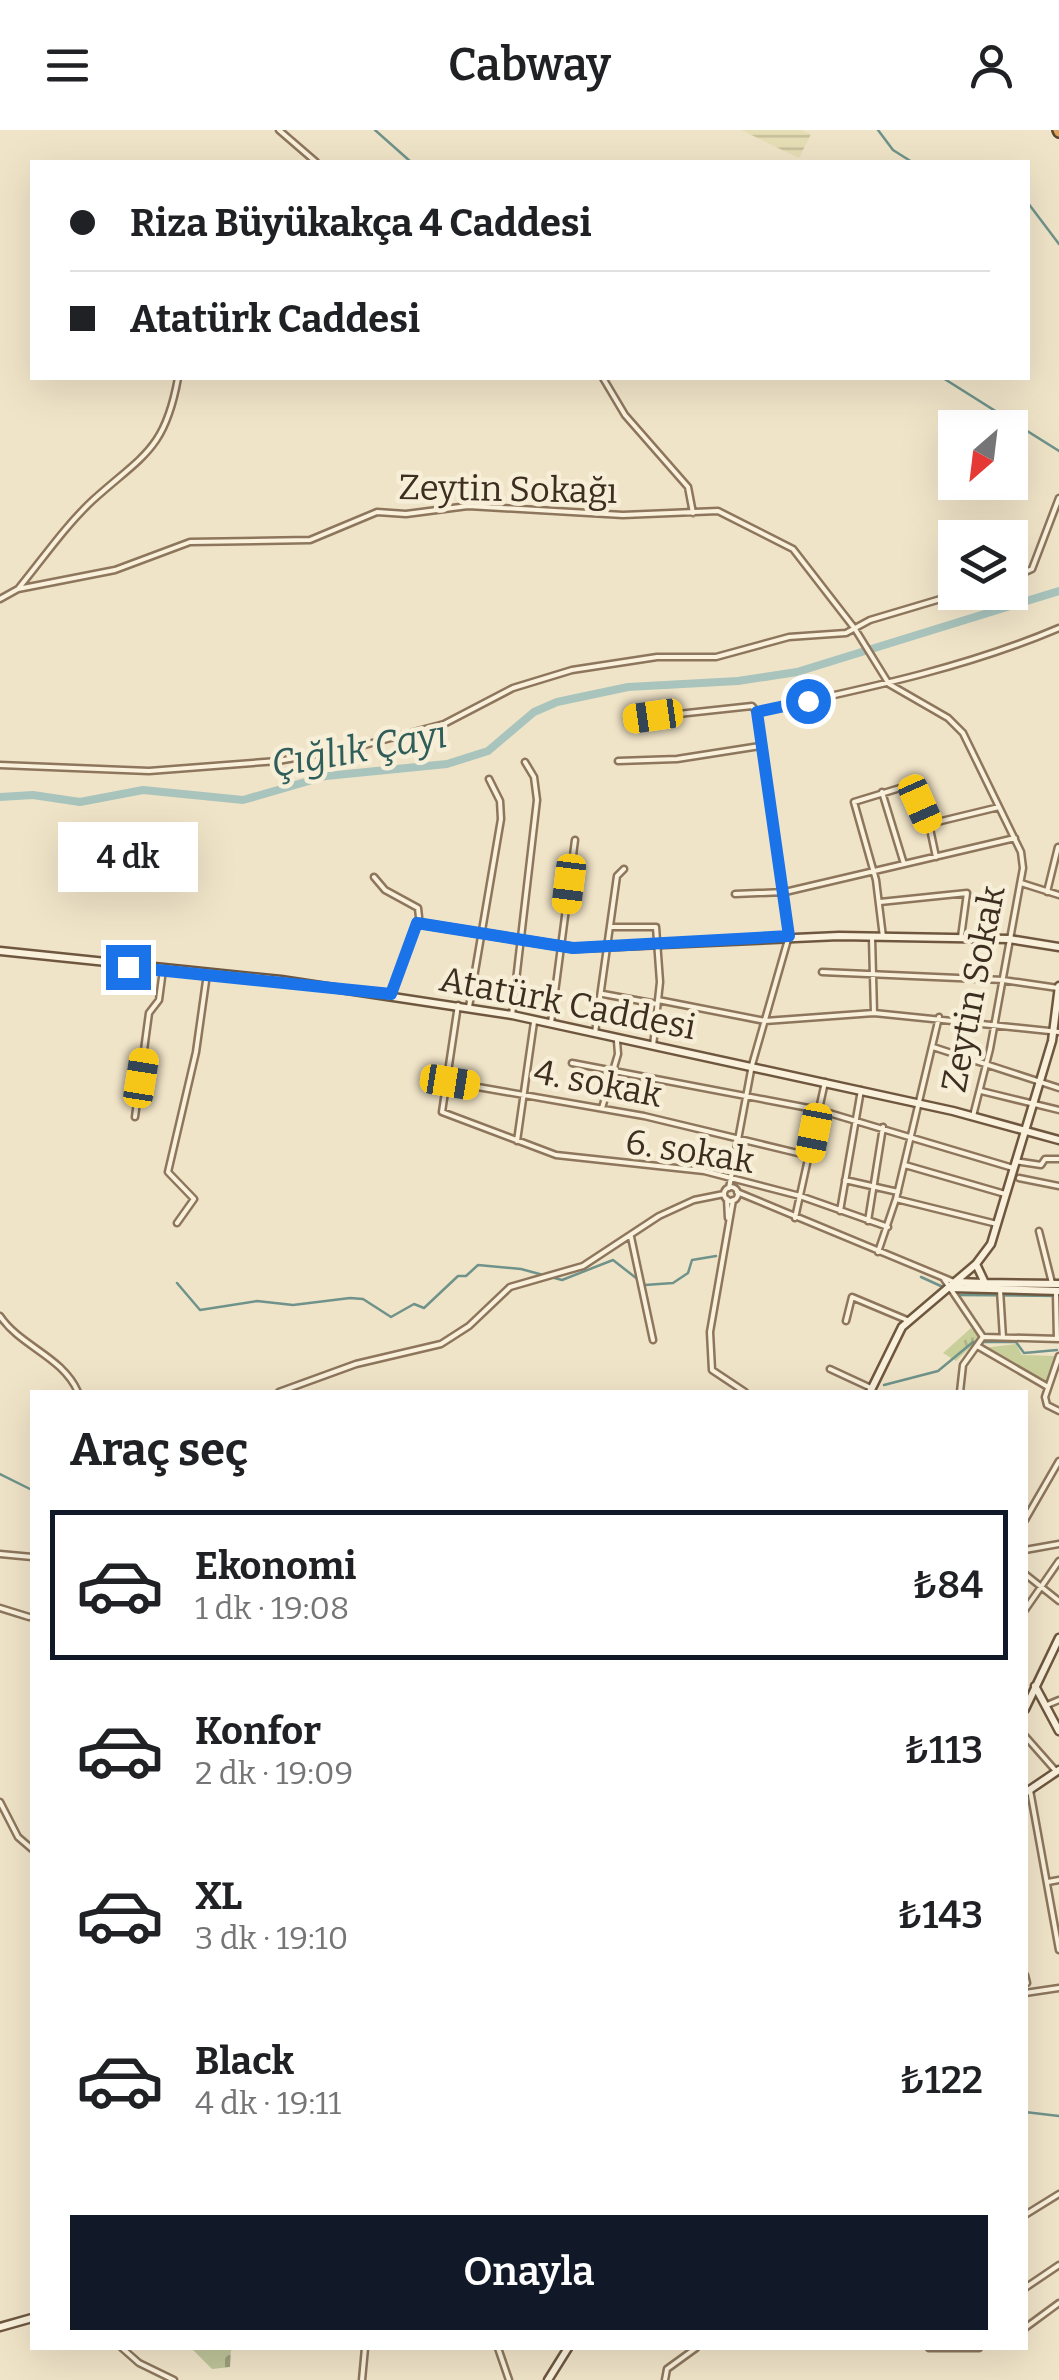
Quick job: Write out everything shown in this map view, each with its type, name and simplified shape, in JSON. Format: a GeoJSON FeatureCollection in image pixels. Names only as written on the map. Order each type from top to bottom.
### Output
{"type":"FeatureCollection","features":[{"type":"Feature","properties":{"kind":"street"},"geometry":{"type":"LineString","coordinates":[[279,130],[314,160]]}},
{"type":"Feature","properties":{"kind":"street"},"geometry":{"type":"LineString","coordinates":[[18,589],[93,501],[134,470],[163,435],[177,380]]}},
{"type":"Feature","properties":{"kind":"street"},"geometry":{"type":"LineString","coordinates":[[603,380],[625,415],[688,487],[692,513]]}},
{"type":"Feature","properties":{"kind":"street"},"geometry":{"type":"LineString","coordinates":[[1028,572],[1032,570],[1059,498]]}},
{"type":"Feature","properties":{"kind":"street","name":"Zeytin Sokağı"},"geometry":{"type":"LineString","coordinates":[[0,599],[18,589],[115,570],[190,542],[316,538],[378,512],[406,514],[468,506],[591,514],[721,511],[788,546],[859,635]]}},
{"type":"Feature","properties":{"kind":"street"},"geometry":{"type":"LineString","coordinates":[[0,765],[150,771],[278,761],[357,747],[444,724],[513,688],[572,670],[657,657],[716,657],[789,637],[855,629],[870,620],[938,600]]}},
{"type":"Feature","properties":{"kind":"street"},"geometry":{"type":"LineString","coordinates":[[757,712],[989,654],[1059,628]]}},
{"type":"Feature","properties":{"kind":"street","name":"Zeytin Sokak"},"geometry":{"type":"LineString","coordinates":[[859,635],[886,680],[948,718],[963,733],[1016,838],[1022,859],[995,1022],[973,1116]]}},
{"type":"Feature","properties":{"kind":"street"},"geometry":{"type":"LineString","coordinates":[[632,719],[714,708],[752,706],[757,712],[786,892],[789,936],[752,1065],[728,1178],[728,1218],[709,1342],[712,1370],[743,1390]]}},
{"type":"Feature","properties":{"kind":"street"},"geometry":{"type":"LineString","coordinates":[[618,762],[676,759],[760,746]]}},
{"type":"Feature","properties":{"kind":"street"},"geometry":{"type":"LineString","coordinates":[[512,1015],[524,942],[537,800],[534,777],[525,762]]}},
{"type":"Feature","properties":{"kind":"street"},"geometry":{"type":"LineString","coordinates":[[469,1007],[501,810],[489,779]]}},
{"type":"Feature","properties":{"kind":"street"},"geometry":{"type":"LineString","coordinates":[[883,937],[874,871],[854,802],[910,785],[928,824],[936,857]]}},
{"type":"Feature","properties":{"kind":"street"},"geometry":{"type":"LineString","coordinates":[[882,792],[904,864]]}},
{"type":"Feature","properties":{"kind":"street"},"geometry":{"type":"LineString","coordinates":[[928,824],[999,806]]}},
{"type":"Feature","properties":{"kind":"street"},"geometry":{"type":"LineString","coordinates":[[735,894],[786,892],[1016,838]]}},
{"type":"Feature","properties":{"kind":"street"},"geometry":{"type":"LineString","coordinates":[[552,1023],[575,840]]}},
{"type":"Feature","properties":{"kind":"street"},"geometry":{"type":"LineString","coordinates":[[1047,892],[1058,847]]}},
{"type":"Feature","properties":{"kind":"street"},"geometry":{"type":"LineString","coordinates":[[596,1033],[617,876],[624,869]]}},
{"type":"Feature","properties":{"kind":"street"},"geometry":{"type":"LineString","coordinates":[[374,877],[385,890],[418,908],[417,923],[391,994]]}},
{"type":"Feature","properties":{"kind":"street"},"geometry":{"type":"LineString","coordinates":[[1021,882],[1059,895]]}},
{"type":"Feature","properties":{"kind":"street"},"geometry":{"type":"LineString","coordinates":[[880,902],[967,893],[961,937]]}},
{"type":"Feature","properties":{"kind":"street"},"geometry":{"type":"LineString","coordinates":[[417,923],[561,948],[789,936],[961,937],[1059,947]]}},
{"type":"Feature","properties":{"kind":"street"},"geometry":{"type":"LineString","coordinates":[[610,927],[656,928],[658,1002],[653,1046]]}},
{"type":"Feature","properties":{"kind":"street"},"geometry":{"type":"LineString","coordinates":[[872,936],[874,1013]]}},
{"type":"Feature","properties":{"kind":"street","name":"Atatürk Caddesi"},"geometry":{"type":"LineString","coordinates":[[0,952],[391,994],[458,1005],[752,1065],[1059,1140]]}},
{"type":"Feature","properties":{"kind":"street"},"geometry":{"type":"LineString","coordinates":[[135,1117],[149,1013],[159,1000],[163,970]]}},
{"type":"Feature","properties":{"kind":"street"},"geometry":{"type":"LineString","coordinates":[[822,972],[1003,980],[1059,987],[1056,1032],[991,1244],[976,1264],[908,1321],[892,1341],[871,1390]]}},
{"type":"Feature","properties":{"kind":"street"},"geometry":{"type":"LineString","coordinates":[[177,1223],[194,1199],[168,1172],[196,1052],[207,974]]}},
{"type":"Feature","properties":{"kind":"street"},"geometry":{"type":"LineString","coordinates":[[601,994],[765,1021],[874,1013],[995,1022],[1056,1032]]}},
{"type":"Feature","properties":{"kind":"street"},"geometry":{"type":"LineString","coordinates":[[450,1082],[458,1005]]}},
{"type":"Feature","properties":{"kind":"street"},"geometry":{"type":"LineString","coordinates":[[878,1252],[898,1192],[939,1017]]}},
{"type":"Feature","properties":{"kind":"street"},"geometry":{"type":"LineString","coordinates":[[517,1141],[534,1019]]}},
{"type":"Feature","properties":{"kind":"street"},"geometry":{"type":"LineString","coordinates":[[602,1108],[613,1073],[616,1038]]}},
{"type":"Feature","properties":{"kind":"street"},"geometry":{"type":"LineString","coordinates":[[932,1047],[1059,1088]]}},
{"type":"Feature","properties":{"kind":"street"},"geometry":{"type":"LineString","coordinates":[[572,1063],[854,1118],[1014,1165],[1041,1165],[1045,1159],[1059,1159]]}},
{"type":"Feature","properties":{"kind":"street","name":"4. sokak"},"geometry":{"type":"LineString","coordinates":[[450,1082],[602,1108],[810,1156]]}},
{"type":"Feature","properties":{"kind":"street","name":"6. sokak"},"geometry":{"type":"LineString","coordinates":[[450,1082],[442,1112],[517,1141],[588,1161],[704,1172],[800,1196],[888,1227]]}},
{"type":"Feature","properties":{"kind":"street"},"geometry":{"type":"LineString","coordinates":[[794,1218],[825,1082]]}},
{"type":"Feature","properties":{"kind":"street"},"geometry":{"type":"LineString","coordinates":[[840,1212],[861,1090]]}},
{"type":"Feature","properties":{"kind":"street"},"geometry":{"type":"LineString","coordinates":[[980,1090],[1059,1110]]}},
{"type":"Feature","properties":{"kind":"street"},"geometry":{"type":"LineString","coordinates":[[868,1220],[883,1127]]}},
{"type":"Feature","properties":{"kind":"street"},"geometry":{"type":"LineString","coordinates":[[905,1165],[1006,1194]]}},
{"type":"Feature","properties":{"kind":"street"},"geometry":{"type":"LineString","coordinates":[[1019,1178],[1059,1186]]}},
{"type":"Feature","properties":{"kind":"street"},"geometry":{"type":"LineString","coordinates":[[844,1180],[898,1192]]}},
{"type":"Feature","properties":{"kind":"street"},"geometry":{"type":"LineString","coordinates":[[728,1188],[952,1285],[1000,1294],[1057,1290]]}},
{"type":"Feature","properties":{"kind":"street"},"geometry":{"type":"LineString","coordinates":[[730,1198],[737,1192]]}},
{"type":"Feature","properties":{"kind":"street"},"geometry":{"type":"LineString","coordinates":[[284,1390],[356,1364],[441,1344],[469,1326],[510,1287],[547,1280],[583,1266],[684,1205],[730,1198],[758,1203]]}},
{"type":"Feature","properties":{"kind":"street"},"geometry":{"type":"LineString","coordinates":[[896,1199],[997,1224]]}},
{"type":"Feature","properties":{"kind":"street"},"geometry":{"type":"LineString","coordinates":[[960,1390],[964,1365],[980,1343],[1003,1338],[1058,1339],[1057,1290],[1039,1231]]}},
{"type":"Feature","properties":{"kind":"street"},"geometry":{"type":"LineString","coordinates":[[630,1235],[652,1340]]}},
{"type":"Feature","properties":{"kind":"street"},"geometry":{"type":"LineString","coordinates":[[976,1264],[985,1283]]}},
{"type":"Feature","properties":{"kind":"street"},"geometry":{"type":"LineString","coordinates":[[952,1285],[985,1283],[1057,1290]]}},
{"type":"Feature","properties":{"kind":"street"},"geometry":{"type":"LineString","coordinates":[[952,1285],[980,1343],[1048,1386]]}},
{"type":"Feature","properties":{"kind":"street"},"geometry":{"type":"LineString","coordinates":[[1000,1294],[1003,1338]]}},
{"type":"Feature","properties":{"kind":"street"},"geometry":{"type":"LineString","coordinates":[[846,1321],[852,1297],[908,1321]]}},
{"type":"Feature","properties":{"kind":"street"},"geometry":{"type":"LineString","coordinates":[[0,1316],[9,1330],[68,1372],[77,1390]]}},
{"type":"Feature","properties":{"kind":"street"},"geometry":{"type":"LineString","coordinates":[[1059,1356],[1048,1386],[1047,1405],[1059,1412]]}},
{"type":"Feature","properties":{"kind":"street"},"geometry":{"type":"LineString","coordinates":[[830,1369],[869,1390]]}},
{"type":"Feature","properties":{"kind":"street"},"geometry":{"type":"LineString","coordinates":[[1028,1515],[1059,1460]]}},
{"type":"Feature","properties":{"kind":"street"},"geometry":{"type":"LineString","coordinates":[[1028,1549],[1059,1544]]}},
{"type":"Feature","properties":{"kind":"street"},"geometry":{"type":"LineString","coordinates":[[0,1554],[30,1557]]}},
{"type":"Feature","properties":{"kind":"street"},"geometry":{"type":"LineString","coordinates":[[1028,1606],[1059,1561]]}},
{"type":"Feature","properties":{"kind":"street"},"geometry":{"type":"LineString","coordinates":[[1028,1577],[1059,1601]]}},
{"type":"Feature","properties":{"kind":"street"},"geometry":{"type":"LineString","coordinates":[[0,1608],[30,1617]]}},
{"type":"Feature","properties":{"kind":"street"},"geometry":{"type":"LineString","coordinates":[[1028,1701],[1059,1638]]}},
{"type":"Feature","properties":{"kind":"street"},"geometry":{"type":"LineString","coordinates":[[1028,1680],[1035,1686],[1059,1731]]}},
{"type":"Feature","properties":{"kind":"street"},"geometry":{"type":"LineString","coordinates":[[1046,1705],[1059,1700]]}},
{"type":"Feature","properties":{"kind":"street"},"geometry":{"type":"LineString","coordinates":[[1028,1739],[1058,1771],[1028,1791]]}},
{"type":"Feature","properties":{"kind":"street"},"geometry":{"type":"LineString","coordinates":[[1028,1796],[1059,1950]]}},
{"type":"Feature","properties":{"kind":"street"},"geometry":{"type":"LineString","coordinates":[[0,1802],[18,1837],[30,1847]]}},
{"type":"Feature","properties":{"kind":"street"},"geometry":{"type":"LineString","coordinates":[[1048,1882],[1059,1880]]}},
{"type":"Feature","properties":{"kind":"street"},"geometry":{"type":"LineString","coordinates":[[1028,1993],[1059,1988]]}},
{"type":"Feature","properties":{"kind":"street"},"geometry":{"type":"LineString","coordinates":[[1028,2214],[1059,2194]]}},
{"type":"Feature","properties":{"kind":"street"},"geometry":{"type":"LineString","coordinates":[[1028,2286],[1059,2264]]}},
{"type":"Feature","properties":{"kind":"street"},"geometry":{"type":"LineString","coordinates":[[1028,2326],[1059,2302]]}},
{"type":"Feature","properties":{"kind":"street"},"geometry":{"type":"LineString","coordinates":[[0,2327],[30,2319]]}},
{"type":"Feature","properties":{"kind":"street"},"geometry":{"type":"LineString","coordinates":[[124,2350],[139,2363],[174,2380]]}},
{"type":"Feature","properties":{"kind":"street"},"geometry":{"type":"LineString","coordinates":[[362,2380],[365,2350]]}},
{"type":"Feature","properties":{"kind":"street"},"geometry":{"type":"LineString","coordinates":[[499,2350],[509,2380]]}},
{"type":"Feature","properties":{"kind":"street"},"geometry":{"type":"LineString","coordinates":[[548,2380],[567,2350]]}},
{"type":"Feature","properties":{"kind":"street"},"geometry":{"type":"LineString","coordinates":[[666,2380],[667,2368],[693,2350]]}},
{"type":"Feature","properties":{"kind":"shaded area"},"geometry":{"type":"Polygon","coordinates":[[[741,130],[801,130],[811,134],[799,158],[741,130]]]}},
{"type":"Feature","properties":{"kind":"green space"},"geometry":{"type":"Polygon","coordinates":[[[971,1328],[980,1338],[956,1361],[943,1353],[971,1328]]]}},
{"type":"Feature","properties":{"kind":"green space"},"geometry":{"type":"Polygon","coordinates":[[[1016,1344],[1022,1355],[1057,1356],[1047,1384],[983,1348],[1016,1344]]]}},
{"type":"Feature","properties":{"kind":"green space"},"geometry":{"type":"Polygon","coordinates":[[[193,2350],[231,2350],[230,2367],[212,2369],[193,2350]]]}},
{"type":"Feature","properties":{"kind":"waterway"},"geometry":{"type":"LineString","coordinates":[[375,130],[409,160]]}},
{"type":"Feature","properties":{"kind":"waterway"},"geometry":{"type":"LineString","coordinates":[[878,130],[893,150],[909,160]]}},
{"type":"Feature","properties":{"kind":"waterway"},"geometry":{"type":"LineString","coordinates":[[1030,206],[1059,244]]}},
{"type":"Feature","properties":{"kind":"waterway"},"geometry":{"type":"LineString","coordinates":[[946,380],[1059,451]]}},
{"type":"Feature","properties":{"kind":"waterway","name":"Çığlık Çayı"},"geometry":{"type":"LineString","coordinates":[[0,797],[33,795],[80,802],[143,790],[243,800],[326,776],[447,764],[488,751],[534,712],[557,702],[628,687],[738,681],[797,672],[1059,591]]}},
{"type":"Feature","properties":{"kind":"waterway"},"geometry":{"type":"LineString","coordinates":[[177,1283],[200,1310],[257,1301],[293,1305],[350,1298],[363,1299],[391,1317],[414,1304],[424,1308],[458,1276],[466,1276],[478,1265],[521,1269],[562,1280],[613,1260],[645,1285],[673,1283],[688,1273],[692,1260],[716,1256]]}},
{"type":"Feature","properties":{"kind":"waterway"},"geometry":{"type":"LineString","coordinates":[[921,1277],[943,1287]]}},
{"type":"Feature","properties":{"kind":"waterway"},"geometry":{"type":"LineString","coordinates":[[957,1295],[1059,1296]]}},
{"type":"Feature","properties":{"kind":"waterway"},"geometry":{"type":"LineString","coordinates":[[884,1385],[938,1371],[973,1342],[1016,1342],[1024,1353],[1057,1350]]}},
{"type":"Feature","properties":{"kind":"waterway"},"geometry":{"type":"LineString","coordinates":[[0,1474],[30,1489]]}},
{"type":"Feature","properties":{"kind":"waterway"},"geometry":{"type":"LineString","coordinates":[[1028,2112],[1059,2116]]}},
{"type":"Feature","properties":{"kind":"route"},"geometry":{"type":"LineString","coordinates":[[128,967],[391,994],[417,923],[561,948],[789,936],[786,892],[757,712],[808,701]]}}]}
